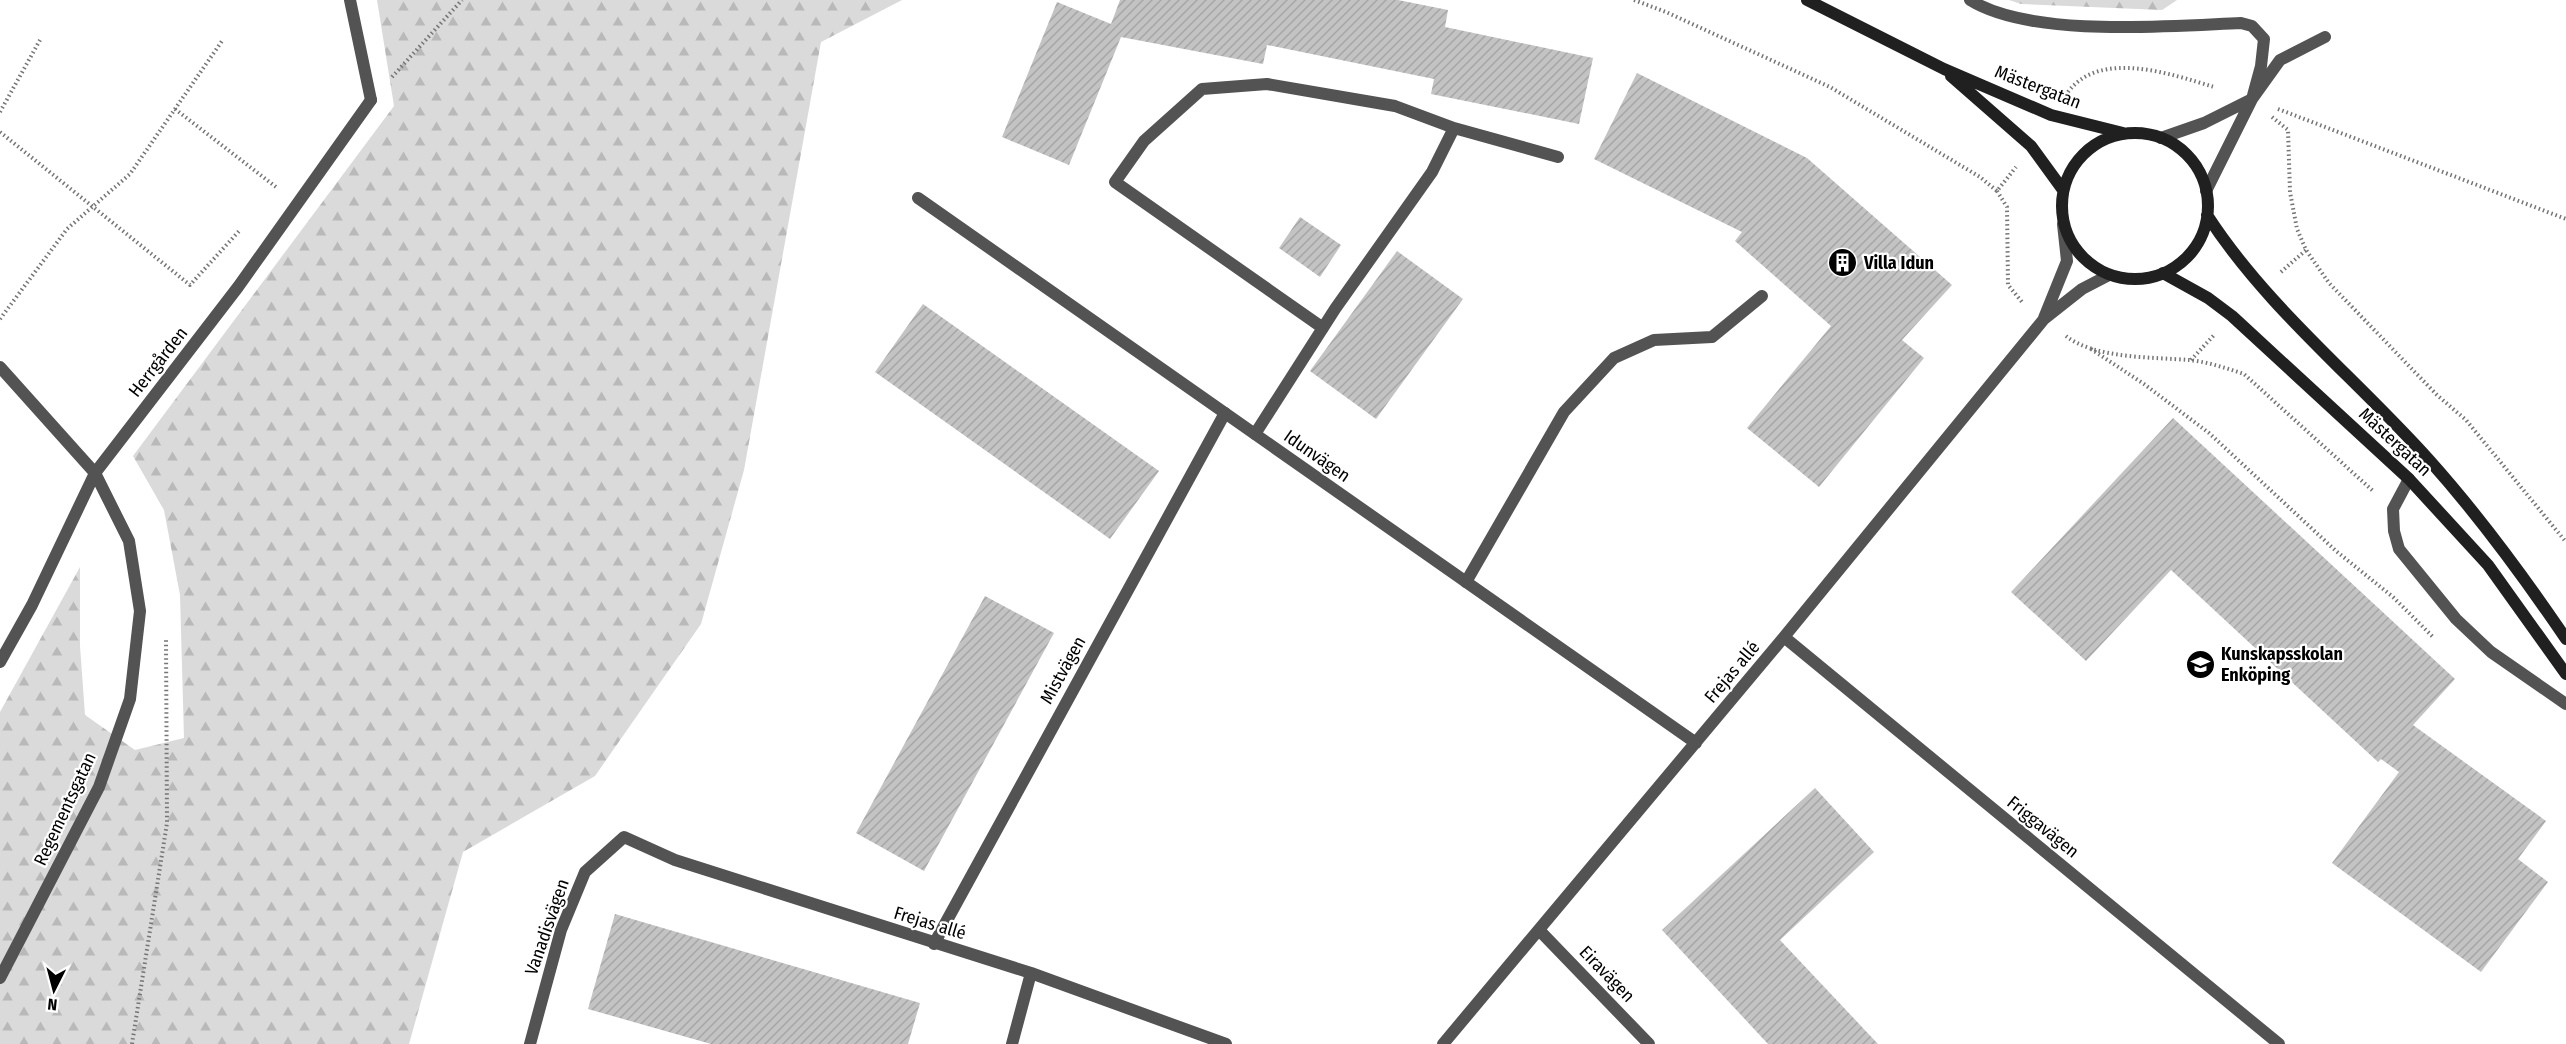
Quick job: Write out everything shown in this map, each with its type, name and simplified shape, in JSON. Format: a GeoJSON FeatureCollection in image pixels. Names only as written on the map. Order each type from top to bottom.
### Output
{"type":"FeatureCollection","features":[{"type":"Feature","properties":{"kind":"main road","name":"Mästergatan"},"geometry":{"type":"LineString","coordinates":[[1807,0],[1944,69],[2051,115],[2123,133],[2148,133],[2172,142],[2191,158],[2204,180],[2208,205],[2205,229],[2194,250],[2177,266],[2163,273],[2132,280],[2109,275],[2088,263],[2073,246],[2063,224],[2061,201],[2066,178],[2079,157],[2099,142],[2123,133]]}},
{"type":"Feature","properties":{"kind":"main road","name":"Mästergatan"},"geometry":{"type":"LineString","coordinates":[[1944,69],[2031,147],[2063,190]]}},
{"type":"Feature","properties":{"kind":"main road","name":"Mästergatan"},"geometry":{"type":"LineString","coordinates":[[2207,214],[2231,252],[2263,288],[2430,461],[2508,554],[2566,639]]}},
{"type":"Feature","properties":{"kind":"main road","name":"Mästergatan"},"geometry":{"type":"LineString","coordinates":[[2163,273],[2208,298],[2232,316],[2409,479],[2487,565],[2566,674]]}},
{"type":"Feature","properties":{"kind":"street"},"geometry":{"type":"LineString","coordinates":[[350,0],[371,100]]}},
{"type":"Feature","properties":{"kind":"street"},"geometry":{"type":"LineString","coordinates":[[1970,0],[1981,7],[2018,19],[2096,27],[2241,23],[2252,26],[2264,39],[2261,66],[2252,99],[2204,123],[2161,138]]}},
{"type":"Feature","properties":{"kind":"street"},"geometry":{"type":"LineString","coordinates":[[2206,191],[2252,99],[2280,60],[2325,36]]}},
{"type":"Feature","properties":{"kind":"street"},"geometry":{"type":"LineString","coordinates":[[1323,328],[1115,182],[1144,141],[1202,89],[1267,84],[1395,106],[1454,128],[1558,157]]}},
{"type":"Feature","properties":{"kind":"street","name":"Herrgården"},"geometry":{"type":"LineString","coordinates":[[0,662],[32,605],[95,473],[238,287],[371,100]]}},
{"type":"Feature","properties":{"kind":"street"},"geometry":{"type":"LineString","coordinates":[[1255,434],[1323,328],[1432,172],[1454,128]]}},
{"type":"Feature","properties":{"kind":"street","name":"Idunvägen"},"geometry":{"type":"LineString","coordinates":[[918,198],[1696,743]]}},
{"type":"Feature","properties":{"kind":"street","name":"Frejas allé"},"geometry":{"type":"LineString","coordinates":[[2044,319],[2067,261],[2063,224]]}},
{"type":"Feature","properties":{"kind":"street","name":"Frejas allé"},"geometry":{"type":"LineString","coordinates":[[1443,1044],[1784,637],[2044,319],[2082,289],[2109,275]]}},
{"type":"Feature","properties":{"kind":"street"},"geometry":{"type":"LineString","coordinates":[[1467,582],[1564,412],[1614,358],[1654,340],[1712,337],[1762,296]]}},
{"type":"Feature","properties":{"kind":"street","name":"Regementsgatan"},"geometry":{"type":"LineString","coordinates":[[0,367],[95,473],[129,541],[140,611],[130,699],[99,786],[0,978]]}},
{"type":"Feature","properties":{"kind":"street","name":"Mistvägen"},"geometry":{"type":"LineString","coordinates":[[934,944],[1225,413]]}},
{"type":"Feature","properties":{"kind":"street"},"geometry":{"type":"LineString","coordinates":[[2409,479],[2393,509],[2394,531],[2399,549],[2456,619],[2491,652],[2566,704]]}},
{"type":"Feature","properties":{"kind":"street","name":"Friggavägen"},"geometry":{"type":"LineString","coordinates":[[1784,637],[2279,1044]]}},
{"type":"Feature","properties":{"kind":"street","name":"Frejas allé"},"geometry":{"type":"LineString","coordinates":[[624,837],[675,860],[1031,973],[1226,1044]]}},
{"type":"Feature","properties":{"kind":"street","name":"Vanadisvägen"},"geometry":{"type":"LineString","coordinates":[[530,1044],[561,930],[585,872],[624,837]]}},
{"type":"Feature","properties":{"kind":"street","name":"Eiravägen"},"geometry":{"type":"LineString","coordinates":[[1539,930],[1649,1044]]}},
{"type":"Feature","properties":{"kind":"street"},"geometry":{"type":"LineString","coordinates":[[1012,1044],[1031,973]]}},
{"type":"Feature","properties":{"kind":"path"},"geometry":{"type":"LineString","coordinates":[[371,100],[462,0]]}},
{"type":"Feature","properties":{"kind":"path"},"geometry":{"type":"LineString","coordinates":[[0,112],[39,40]]}},
{"type":"Feature","properties":{"kind":"path"},"geometry":{"type":"LineString","coordinates":[[0,319],[67,229],[130,174],[222,40]]}},
{"type":"Feature","properties":{"kind":"path"},"geometry":{"type":"LineString","coordinates":[[2252,99],[2566,219]]}},
{"type":"Feature","properties":{"kind":"path"},"geometry":{"type":"LineString","coordinates":[[2252,99],[2288,130],[2290,192],[2297,229],[2306,250],[2329,283],[2437,394],[2466,420],[2566,542]]}},
{"type":"Feature","properties":{"kind":"path"},"geometry":{"type":"LineString","coordinates":[[175,109],[282,192]]}},
{"type":"Feature","properties":{"kind":"path"},"geometry":{"type":"LineString","coordinates":[[0,132],[190,285],[240,230]]}},
{"type":"Feature","properties":{"kind":"path"},"geometry":{"type":"LineString","coordinates":[[1997,191],[2007,207],[2008,285],[2016,297],[2074,343],[2091,349],[2161,359],[2191,360],[2221,366],[2244,374],[2393,509]]}},
{"type":"Feature","properties":{"kind":"path"},"geometry":{"type":"LineString","coordinates":[[2091,349],[2144,384],[2209,433],[2336,552],[2393,597],[2439,640]]}},
{"type":"Feature","properties":{"kind":"path"},"geometry":{"type":"LineString","coordinates":[[132,1044],[167,823],[166,635]]}},
{"type":"Feature","properties":{"kind":"green space"},"geometry":{"type":"Polygon","coordinates":[[[377,0],[902,0],[821,42],[744,470],[701,624],[595,776],[463,852],[409,1044],[0,1044],[0,712],[80,567],[80,646],[85,715],[135,750],[184,738],[180,595],[164,510],[133,456],[394,106],[377,0]]]}},
{"type":"Feature","properties":{"kind":"green space"},"geometry":{"type":"Polygon","coordinates":[[[2009,0],[2177,0],[2162,10],[2021,4],[2009,0]]]}},
{"type":"Feature","properties":{"kind":"building"},"geometry":{"type":"Polygon","coordinates":[[[1120,0],[1398,0],[1448,10],[1445,27],[1593,58],[1579,124],[1431,94],[1434,79],[1267,45],[1263,64],[1121,37],[1069,165],[1002,137],[1057,2],[1111,24],[1120,0]]]}},
{"type":"Feature","properties":{"kind":"building","name":"Villa Idun"},"geometry":{"type":"Polygon","coordinates":[[[1637,73],[1807,158],[1952,285],[1902,340],[1924,358],[1819,487],[1747,428],[1831,326],[1735,241],[1742,232],[1594,159],[1637,73]]]}},
{"type":"Feature","properties":{"kind":"building"},"geometry":{"type":"Polygon","coordinates":[[[1300,217],[1341,245],[1320,277],[1279,248],[1300,217]]]}},
{"type":"Feature","properties":{"kind":"building"},"geometry":{"type":"Polygon","coordinates":[[[1397,251],[1463,299],[1376,419],[1310,371],[1397,251]]]}},
{"type":"Feature","properties":{"kind":"building"},"geometry":{"type":"Polygon","coordinates":[[[923,304],[1159,471],[1110,539],[875,372],[923,304]]]}},
{"type":"Feature","properties":{"kind":"building"},"geometry":{"type":"Polygon","coordinates":[[[2173,418],[2455,679],[2413,725],[2546,821],[2518,859],[2548,882],[2481,972],[2332,863],[2399,772],[2381,759],[2378,762],[2171,570],[2086,661],[2011,592],[2173,418]]]}},
{"type":"Feature","properties":{"kind":"building"},"geometry":{"type":"Polygon","coordinates":[[[985,596],[1054,633],[924,871],[856,833],[985,596]]]}},
{"type":"Feature","properties":{"kind":"building"},"geometry":{"type":"Polygon","coordinates":[[[1815,788],[1874,852],[1780,940],[1878,1044],[1768,1044],[1662,930],[1815,788]]]}},
{"type":"Feature","properties":{"kind":"building"},"geometry":{"type":"Polygon","coordinates":[[[615,914],[920,1003],[908,1044],[711,1044],[588,1009],[615,914]]]}},
{"type":"Feature","properties":{"kind":"place","name":"Villa Idun"},"geometry":{"type":"Point","coordinates":[1843,263]}},
{"type":"Feature","properties":{"kind":"place","name":"Kunskapsskolan Enköping"},"geometry":{"type":"Point","coordinates":[2200,664]}}]}
